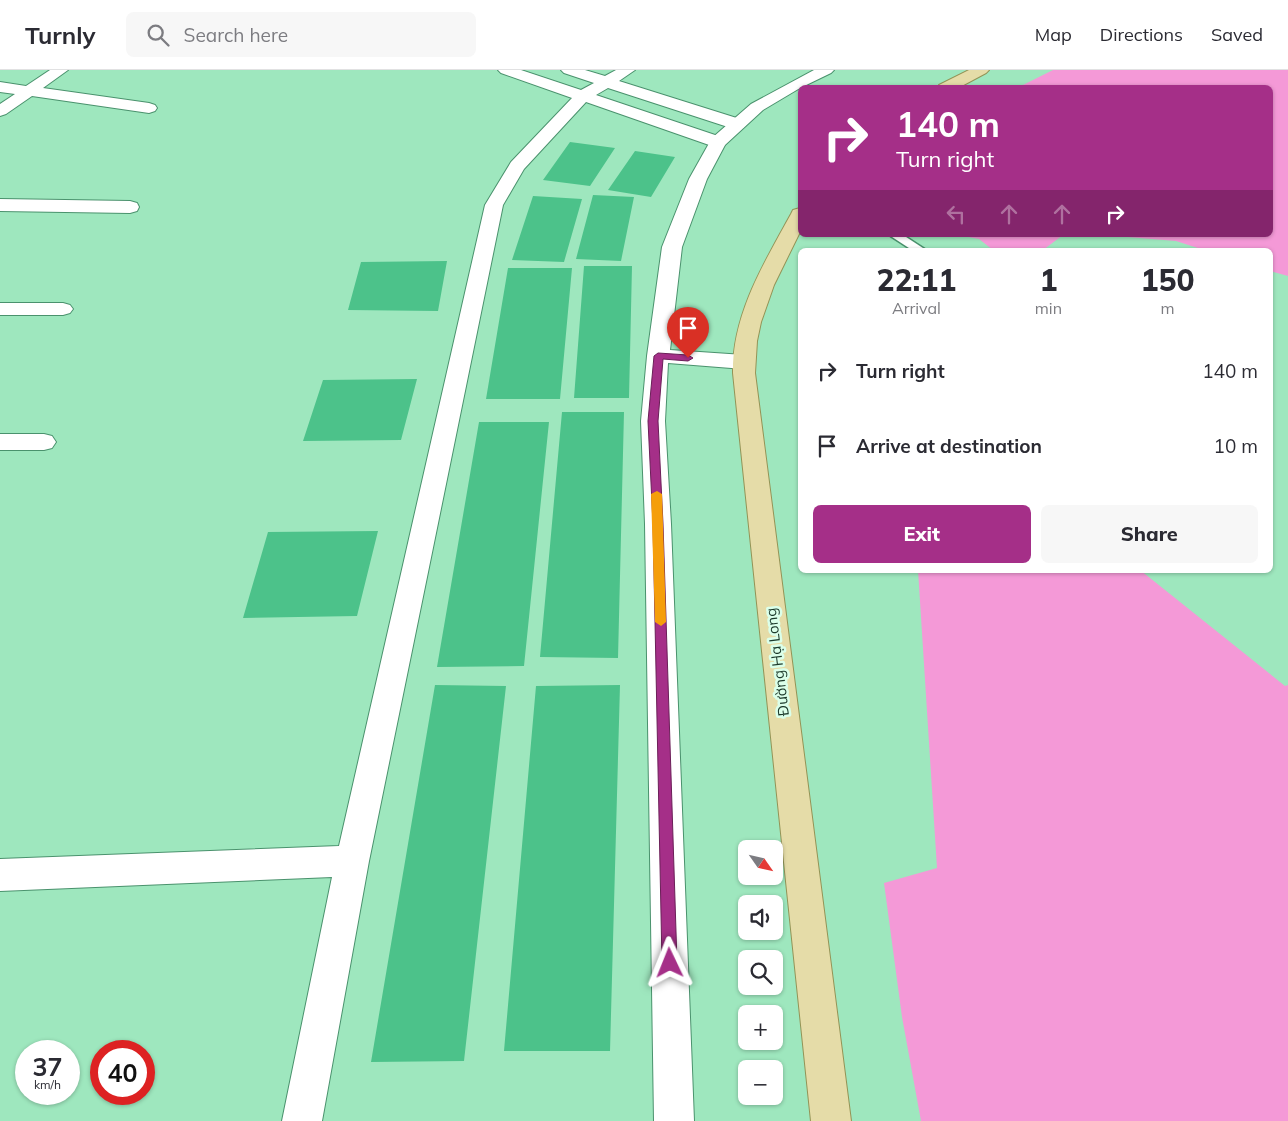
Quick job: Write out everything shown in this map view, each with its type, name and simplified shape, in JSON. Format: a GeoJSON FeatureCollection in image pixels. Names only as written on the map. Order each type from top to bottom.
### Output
{"type":"FeatureCollection","features":[{"type":"Feature","properties":{"kind":"main road"},"geometry":{"type":"LineString","coordinates":[[951,85],[981,70]]}},
{"type":"Feature","properties":{"kind":"main road","name":"Đường Hạ Long"},"geometry":{"type":"LineString","coordinates":[[798,218],[760,293],[748,335],[744,362],[750,431],[831,1121]]}},
{"type":"Feature","properties":{"kind":"street"},"geometry":{"type":"LineString","coordinates":[[0,111],[60,70]]}},
{"type":"Feature","properties":{"kind":"street"},"geometry":{"type":"LineString","coordinates":[[506,70],[594,89],[736,124]]}},
{"type":"Feature","properties":{"kind":"street"},"geometry":{"type":"LineString","coordinates":[[569,70],[594,89],[718,142]]}},
{"type":"Feature","properties":{"kind":"street"},"geometry":{"type":"LineString","coordinates":[[302,1121],[352,861],[461,350],[494,205],[517,166],[594,89],[627,70]]}},
{"type":"Feature","properties":{"kind":"street"},"geometry":{"type":"LineString","coordinates":[[674,1121],[658,524],[653,421],[658,356],[672,247],[698,179],[718,142],[736,124],[758,107],[800,82],[826,70]]}},
{"type":"Feature","properties":{"kind":"street"},"geometry":{"type":"LineString","coordinates":[[0,87],[149,108]]}},
{"type":"Feature","properties":{"kind":"street"},"geometry":{"type":"LineString","coordinates":[[0,205],[130,207]]}},
{"type":"Feature","properties":{"kind":"street"},"geometry":{"type":"LineString","coordinates":[[0,309],[63,309]]}},
{"type":"Feature","properties":{"kind":"street"},"geometry":{"type":"LineString","coordinates":[[658,356],[744,362]]}},
{"type":"Feature","properties":{"kind":"street"},"geometry":{"type":"LineString","coordinates":[[0,442],[44,442]]}},
{"type":"Feature","properties":{"kind":"street"},"geometry":{"type":"LineString","coordinates":[[0,874],[352,861]]}},
{"type":"Feature","properties":{"kind":"lane"},"geometry":{"type":"LineString","coordinates":[[898,237],[917,248]]}},
{"type":"Feature","properties":{"kind":"shaded area"},"geometry":{"type":"Polygon","coordinates":[[[1053,70],[1288,70],[1288,276],[1273,272],[1273,248],[1198,248],[1176,241],[1127,237],[1273,237],[1273,85],[1023,85],[1053,70]]]}},
{"type":"Feature","properties":{"kind":"shaded area"},"geometry":{"type":"Polygon","coordinates":[[[968,237],[1060,237],[1046,248],[990,248],[979,239],[968,237]]]}},
{"type":"Feature","properties":{"kind":"shaded area"},"geometry":{"type":"Polygon","coordinates":[[[918,573],[1144,573],[1285,686],[1288,685],[1288,1121],[921,1121],[902,1017],[884,883],[937,868],[918,573]]]}},
{"type":"Feature","properties":{"kind":"building"},"geometry":{"type":"Polygon","coordinates":[[[570,142],[615,148],[590,186],[543,180],[570,142]]]}},
{"type":"Feature","properties":{"kind":"building"},"geometry":{"type":"Polygon","coordinates":[[[635,151],[675,157],[651,197],[608,190],[635,151]]]}},
{"type":"Feature","properties":{"kind":"building"},"geometry":{"type":"Polygon","coordinates":[[[593,195],[634,197],[621,261],[576,259],[593,195]]]}},
{"type":"Feature","properties":{"kind":"building"},"geometry":{"type":"Polygon","coordinates":[[[533,196],[582,199],[564,262],[512,260],[533,196]]]}},
{"type":"Feature","properties":{"kind":"building"},"geometry":{"type":"Polygon","coordinates":[[[447,261],[438,311],[348,310],[361,262],[447,261]]]}},
{"type":"Feature","properties":{"kind":"building"},"geometry":{"type":"Polygon","coordinates":[[[584,266],[632,266],[629,398],[574,398],[584,266]]]}},
{"type":"Feature","properties":{"kind":"building"},"geometry":{"type":"Polygon","coordinates":[[[508,268],[572,268],[560,399],[486,399],[508,268]]]}},
{"type":"Feature","properties":{"kind":"building"},"geometry":{"type":"Polygon","coordinates":[[[417,379],[401,440],[303,441],[323,380],[417,379]]]}},
{"type":"Feature","properties":{"kind":"building"},"geometry":{"type":"Polygon","coordinates":[[[562,412],[624,412],[618,658],[540,657],[562,412]]]}},
{"type":"Feature","properties":{"kind":"building"},"geometry":{"type":"Polygon","coordinates":[[[479,422],[549,422],[524,666],[437,667],[479,422]]]}},
{"type":"Feature","properties":{"kind":"building"},"geometry":{"type":"Polygon","coordinates":[[[378,531],[357,616],[243,618],[268,532],[378,531]]]}},
{"type":"Feature","properties":{"kind":"building"},"geometry":{"type":"Polygon","coordinates":[[[435,685],[506,686],[464,1061],[371,1062],[435,685]]]}},
{"type":"Feature","properties":{"kind":"building"},"geometry":{"type":"Polygon","coordinates":[[[620,685],[610,1051],[504,1051],[536,686],[620,685]]]}},
{"type":"Feature","properties":{"kind":"slow traffic"},"geometry":{"type":"LineString","coordinates":[[657,494],[661,622]]}},
{"type":"Feature","properties":{"kind":"route"},"geometry":{"type":"LineString","coordinates":[[670,963],[658,524],[653,421],[658,356],[688,358]]}}]}
